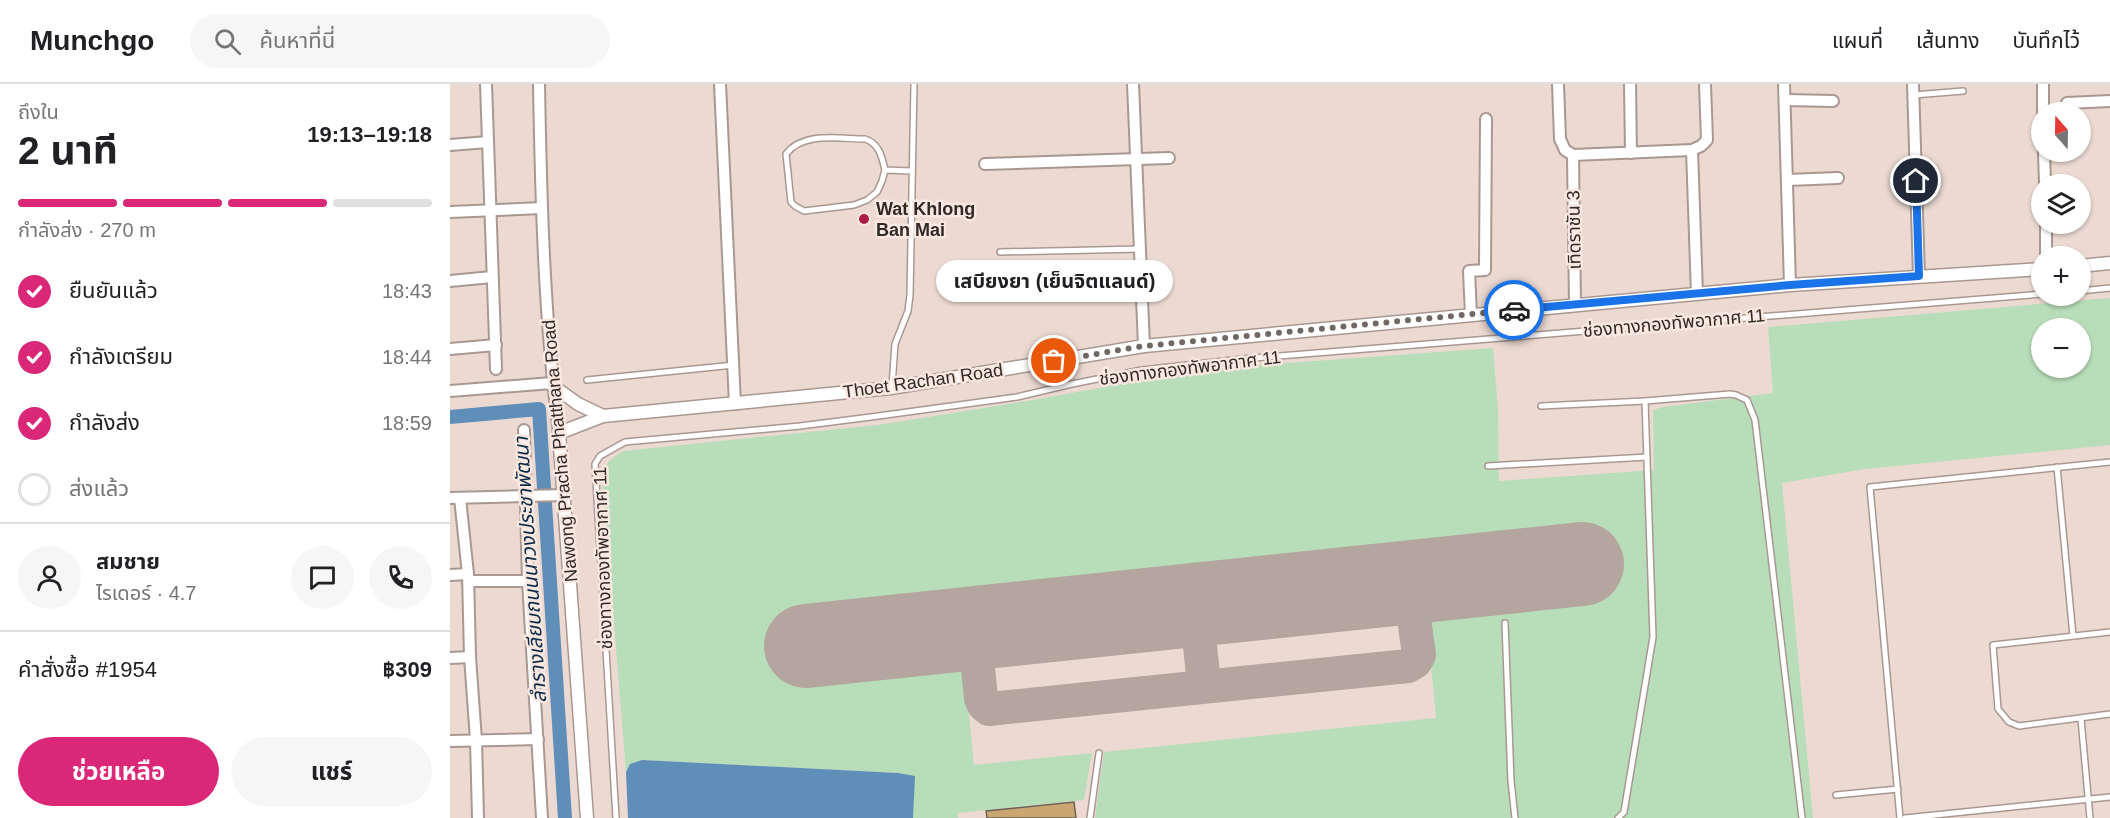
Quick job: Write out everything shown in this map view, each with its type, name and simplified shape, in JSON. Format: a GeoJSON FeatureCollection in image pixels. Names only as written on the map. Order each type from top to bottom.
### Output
{"type":"FeatureCollection","features":[{"type":"Feature","properties":{"kind":"street"},"geometry":{"type":"LineString","coordinates":[[486,84],[496,369]]}},
{"type":"Feature","properties":{"kind":"street","name":"Nawong Pracha Phatthana Road"},"geometry":{"type":"LineString","coordinates":[[539,84],[542,208],[553,385],[559,433],[559,495],[587,818]]}},
{"type":"Feature","properties":{"kind":"street"},"geometry":{"type":"LineString","coordinates":[[720,84],[735,404]]}},
{"type":"Feature","properties":{"kind":"street"},"geometry":{"type":"LineString","coordinates":[[1133,84],[1144,346]]}},
{"type":"Feature","properties":{"kind":"street"},"geometry":{"type":"LineString","coordinates":[[1558,84],[1560,139],[1565,150],[1573,155],[1692,150],[1701,146],[1707,140],[1705,84]]}},
{"type":"Feature","properties":{"kind":"street"},"geometry":{"type":"LineString","coordinates":[[1630,84],[1631,153]]}},
{"type":"Feature","properties":{"kind":"street"},"geometry":{"type":"LineString","coordinates":[[1784,84],[1790,285]]}},
{"type":"Feature","properties":{"kind":"street"},"geometry":{"type":"LineString","coordinates":[[2043,84],[2043,102]]}},
{"type":"Feature","properties":{"kind":"street"},"geometry":{"type":"LineString","coordinates":[[1913,89],[1919,276]]}},
{"type":"Feature","properties":{"kind":"street"},"geometry":{"type":"LineString","coordinates":[[1785,100],[1833,100]]}},
{"type":"Feature","properties":{"kind":"street"},"geometry":{"type":"LineString","coordinates":[[2088,102],[2110,101]]}},
{"type":"Feature","properties":{"kind":"street"},"geometry":{"type":"LineString","coordinates":[[1471,315],[1469,271],[1485,270],[1486,119]]}},
{"type":"Feature","properties":{"kind":"street"},"geometry":{"type":"LineString","coordinates":[[450,145],[488,142]]}},
{"type":"Feature","properties":{"kind":"street"},"geometry":{"type":"LineString","coordinates":[[1692,150],[1697,294]]}},
{"type":"Feature","properties":{"kind":"street","name":"เทิดราชัน 3"},"geometry":{"type":"LineString","coordinates":[[1573,155],[1575,304]]}},
{"type":"Feature","properties":{"kind":"street"},"geometry":{"type":"LineString","coordinates":[[986,164],[1169,158]]}},
{"type":"Feature","properties":{"kind":"street"},"geometry":{"type":"LineString","coordinates":[[1787,180],[1838,178]]}},
{"type":"Feature","properties":{"kind":"street"},"geometry":{"type":"LineString","coordinates":[[450,212],[542,208]]}},
{"type":"Feature","properties":{"kind":"street"},"geometry":{"type":"LineString","coordinates":[[2091,265],[2110,263]]}},
{"type":"Feature","properties":{"kind":"street","name":"Thoet Rachan Road"},"geometry":{"type":"LineString","coordinates":[[559,433],[603,416],[891,388],[1144,346],[1790,285],[2031,270]]}},
{"type":"Feature","properties":{"kind":"street"},"geometry":{"type":"LineString","coordinates":[[450,281],[492,277]]}},
{"type":"Feature","properties":{"kind":"street"},"geometry":{"type":"LineString","coordinates":[[450,349],[496,345]]}},
{"type":"Feature","properties":{"kind":"street"},"geometry":{"type":"LineString","coordinates":[[450,391],[553,385],[578,404],[603,416]]}},
{"type":"Feature","properties":{"kind":"street"},"geometry":{"type":"LineString","coordinates":[[524,430],[531,496],[528,581],[542,818]]}},
{"type":"Feature","properties":{"kind":"street"},"geometry":{"type":"LineString","coordinates":[[478,818],[476,740],[470,657],[469,578],[455,498],[559,495]]}},
{"type":"Feature","properties":{"kind":"street"},"geometry":{"type":"LineString","coordinates":[[450,575],[528,581]]}},
{"type":"Feature","properties":{"kind":"street"},"geometry":{"type":"LineString","coordinates":[[450,658],[470,657]]}},
{"type":"Feature","properties":{"kind":"street"},"geometry":{"type":"LineString","coordinates":[[450,741],[538,739]]}},
{"type":"Feature","properties":{"kind":"lane"},"geometry":{"type":"LineString","coordinates":[[891,388],[895,344],[908,311],[910,295],[914,84]]}},
{"type":"Feature","properties":{"kind":"lane"},"geometry":{"type":"LineString","coordinates":[[1913,89],[1963,91]]}},
{"type":"Feature","properties":{"kind":"lane"},"geometry":{"type":"LineString","coordinates":[[815,139],[873,141],[885,170],[877,192],[867,200],[854,205],[804,211],[791,202],[786,154],[791,147],[815,139]]}},
{"type":"Feature","properties":{"kind":"lane"},"geometry":{"type":"LineString","coordinates":[[885,170],[911,171]]}},
{"type":"Feature","properties":{"kind":"lane"},"geometry":{"type":"LineString","coordinates":[[1000,252],[1140,249]]}},
{"type":"Feature","properties":{"kind":"lane"},"geometry":{"type":"LineString","coordinates":[[2091,290],[2110,288]]}},
{"type":"Feature","properties":{"kind":"lane","name":"ช่องทางกองทัพอากาศ 11"},"geometry":{"type":"LineString","coordinates":[[616,818],[595,464],[600,456],[625,442],[871,417],[1017,397],[1142,370],[1242,359],[2031,295]]}},
{"type":"Feature","properties":{"kind":"lane"},"geometry":{"type":"LineString","coordinates":[[587,380],[734,365]]}},
{"type":"Feature","properties":{"kind":"lane"},"geometry":{"type":"LineString","coordinates":[[1541,406],[1736,395],[1748,400],[1755,420],[1802,818]]}},
{"type":"Feature","properties":{"kind":"lane"},"geometry":{"type":"LineString","coordinates":[[1618,818],[1624,812],[1653,637],[1645,401]]}},
{"type":"Feature","properties":{"kind":"lane"},"geometry":{"type":"LineString","coordinates":[[1488,466],[1647,457]]}},
{"type":"Feature","properties":{"kind":"lane"},"geometry":{"type":"LineString","coordinates":[[1900,818],[1870,487],[2110,462]]}},
{"type":"Feature","properties":{"kind":"lane"},"geometry":{"type":"LineString","coordinates":[[2057,467],[2073,636]]}},
{"type":"Feature","properties":{"kind":"lane"},"geometry":{"type":"LineString","coordinates":[[1505,623],[1511,781],[1515,818]]}},
{"type":"Feature","properties":{"kind":"lane"},"geometry":{"type":"LineString","coordinates":[[2110,632],[1993,645],[1998,709],[2009,722],[2019,726],[2110,714]]}},
{"type":"Feature","properties":{"kind":"lane"},"geometry":{"type":"LineString","coordinates":[[2081,719],[2090,818]]}},
{"type":"Feature","properties":{"kind":"lane"},"geometry":{"type":"LineString","coordinates":[[1090,818],[1099,753]]}},
{"type":"Feature","properties":{"kind":"lane"},"geometry":{"type":"LineString","coordinates":[[1836,795],[1898,789]]}},
{"type":"Feature","properties":{"kind":"lane"},"geometry":{"type":"LineString","coordinates":[[1905,818],[2110,797]]}},
{"type":"Feature","properties":{"kind":"green space"},"geometry":{"type":"Polygon","coordinates":[[[2110,298],[2110,445],[1865,469],[1782,483],[1813,818],[1095,818],[1104,752],[1436,718],[1425,604],[1591,586],[1586,540],[795,624],[799,669],[963,652],[974,765],[1092,753],[1084,800],[958,813],[958,818],[913,818],[914,776],[898,773],[642,760],[630,764],[626,772],[602,476],[607,464],[623,451],[878,425],[1203,369],[1493,348],[1498,409],[1499,481],[1654,470],[1653,410],[1773,393],[1768,327],[2031,305],[2091,306],[2091,300],[2110,298]]]}},
{"type":"Feature","properties":{"kind":"water"},"geometry":{"type":"Polygon","coordinates":[[[642,760],[898,773],[915,776],[913,818],[628,818],[626,772],[630,764],[642,760]]]}},
{"type":"Feature","properties":{"kind":"building"},"geometry":{"type":"Polygon","coordinates":[[[1074,802],[1076,818],[987,818],[986,811],[1074,802]]]}},
{"type":"Feature","properties":{"kind":"waterway","name":"ลำรางเลียบถนนนาวงประชาพัฒนา"},"geometry":{"type":"LineString","coordinates":[[450,417],[539,409],[565,818]]}},
{"type":"Feature","properties":{"kind":"taxiway"},"geometry":{"type":"LineString","coordinates":[[963,631],[973,639],[981,698],[989,709],[1408,666],[1415,662],[1419,655],[1411,597],[1423,581]]}},
{"type":"Feature","properties":{"kind":"taxiway"},"geometry":{"type":"LineString","coordinates":[[1197,687],[1203,674],[1197,618],[1204,605]]}},
{"type":"Feature","properties":{"kind":"runway"},"geometry":{"type":"LineString","coordinates":[[806,646],[1582,564]]}},
{"type":"Feature","properties":{"kind":"way so far"},"geometry":{"type":"LineString","coordinates":[[1054,361],[1144,346],[1514,310]]}},
{"type":"Feature","properties":{"kind":"place","name":"Wat Khlong Ban Mai"},"geometry":{"type":"Point","coordinates":[864,219]}},
{"type":"Feature","properties":{"kind":"place","name":"เสบียงยา (เย็นจิตแลนด์)"},"geometry":{"type":"Point","coordinates":[1054,361]}},
{"type":"Feature","properties":{"kind":"route"},"geometry":{"type":"LineString","coordinates":[[1514,310],[1790,285],[1919,276],[1916,181]]}}]}
